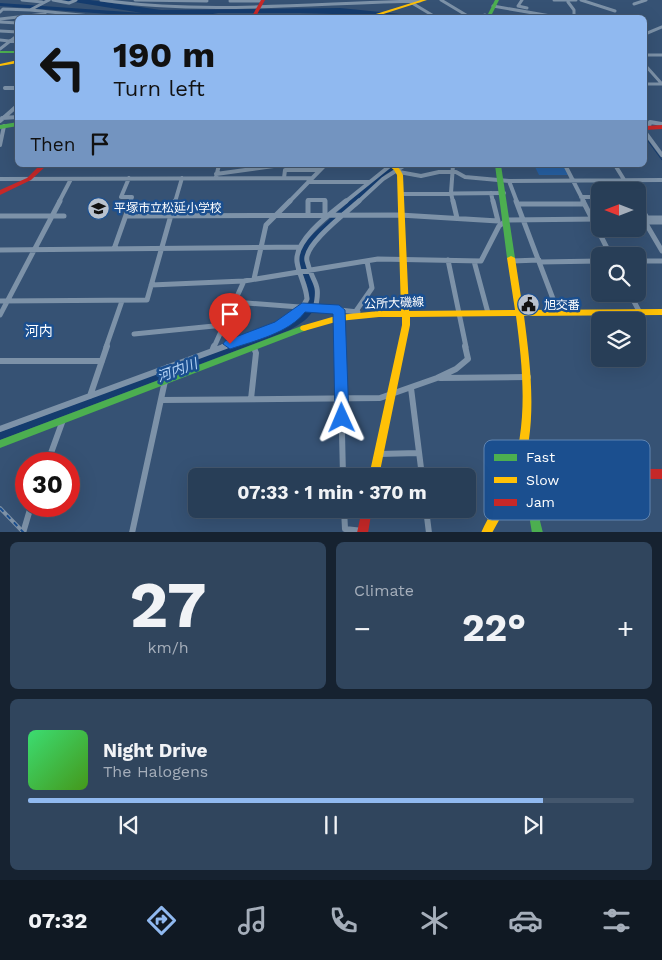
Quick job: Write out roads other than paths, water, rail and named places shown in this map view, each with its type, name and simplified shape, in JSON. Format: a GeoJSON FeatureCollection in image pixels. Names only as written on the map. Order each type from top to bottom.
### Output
{"type":"FeatureCollection","features":[{"type":"Feature","properties":{"kind":"street"},"geometry":{"type":"LineString","coordinates":[[20,0],[31,0],[41,3]]}},
{"type":"Feature","properties":{"kind":"street"},"geometry":{"type":"LineString","coordinates":[[31,10],[49,0]]}},
{"type":"Feature","properties":{"kind":"street"},"geometry":{"type":"LineString","coordinates":[[53,0],[70,3],[76,0]]}},
{"type":"Feature","properties":{"kind":"street"},"geometry":{"type":"LineString","coordinates":[[101,0],[154,7],[257,8],[358,2],[419,2],[432,15]]}},
{"type":"Feature","properties":{"kind":"street"},"geometry":{"type":"LineString","coordinates":[[135,0],[172,2],[207,0],[207,7]]}},
{"type":"Feature","properties":{"kind":"street"},"geometry":{"type":"LineString","coordinates":[[230,1],[263,0]]}},
{"type":"Feature","properties":{"kind":"street"},"geometry":{"type":"LineString","coordinates":[[254,15],[263,0]]}},
{"type":"Feature","properties":{"kind":"street"},"geometry":{"type":"LineString","coordinates":[[441,0],[466,15]]}},
{"type":"Feature","properties":{"kind":"street"},"geometry":{"type":"LineString","coordinates":[[522,0],[518,6],[527,8],[527,11]]}},
{"type":"Feature","properties":{"kind":"street"},"geometry":{"type":"LineString","coordinates":[[554,0],[568,2],[576,0]]}},
{"type":"Feature","properties":{"kind":"street"},"geometry":{"type":"LineString","coordinates":[[581,0],[615,11]]}},
{"type":"Feature","properties":{"kind":"street"},"geometry":{"type":"LineString","coordinates":[[634,4],[646,0]]}},
{"type":"Feature","properties":{"kind":"street"},"geometry":{"type":"LineString","coordinates":[[376,15],[419,2]]}},
{"type":"Feature","properties":{"kind":"street"},"geometry":{"type":"LineString","coordinates":[[568,2],[574,10],[574,15]]}},
{"type":"Feature","properties":{"kind":"street"},"geometry":{"type":"LineString","coordinates":[[489,15],[495,3],[544,15]]}},
{"type":"Feature","properties":{"kind":"street"},"geometry":{"type":"LineString","coordinates":[[0,12],[3,9],[31,10],[81,15]]}},
{"type":"Feature","properties":{"kind":"street"},"geometry":{"type":"LineString","coordinates":[[0,20],[15,18]]}},
{"type":"Feature","properties":{"kind":"street"},"geometry":{"type":"LineString","coordinates":[[0,20],[15,22]]}},
{"type":"Feature","properties":{"kind":"street"},"geometry":{"type":"LineString","coordinates":[[647,33],[661,28],[662,33]]}},
{"type":"Feature","properties":{"kind":"street"},"geometry":{"type":"LineString","coordinates":[[0,31],[15,34]]}},
{"type":"Feature","properties":{"kind":"street"},"geometry":{"type":"LineString","coordinates":[[0,50],[15,37]]}},
{"type":"Feature","properties":{"kind":"street"},"geometry":{"type":"LineString","coordinates":[[0,40],[15,42]]}},
{"type":"Feature","properties":{"kind":"street"},"geometry":{"type":"LineString","coordinates":[[0,50],[15,52]]}},
{"type":"Feature","properties":{"kind":"street"},"geometry":{"type":"LineString","coordinates":[[647,55],[662,55]]}},
{"type":"Feature","properties":{"kind":"street"},"geometry":{"type":"LineString","coordinates":[[0,66],[15,62]]}},
{"type":"Feature","properties":{"kind":"street"},"geometry":{"type":"LineString","coordinates":[[647,67],[662,84]]}},
{"type":"Feature","properties":{"kind":"street"},"geometry":{"type":"LineString","coordinates":[[647,84],[662,84]]}},
{"type":"Feature","properties":{"kind":"street"},"geometry":{"type":"LineString","coordinates":[[5,88],[15,88]]}},
{"type":"Feature","properties":{"kind":"street"},"geometry":{"type":"LineString","coordinates":[[0,145],[2,123],[15,108]]}},
{"type":"Feature","properties":{"kind":"street"},"geometry":{"type":"LineString","coordinates":[[2,123],[15,118]]}},
{"type":"Feature","properties":{"kind":"street"},"geometry":{"type":"LineString","coordinates":[[2,123],[15,124]]}},
{"type":"Feature","properties":{"kind":"street"},"geometry":{"type":"LineString","coordinates":[[647,129],[662,125]]}},
{"type":"Feature","properties":{"kind":"street"},"geometry":{"type":"LineString","coordinates":[[647,131],[662,155]]}},
{"type":"Feature","properties":{"kind":"street"},"geometry":{"type":"LineString","coordinates":[[0,193],[29,179],[42,167]]}},
{"type":"Feature","properties":{"kind":"street"},"geometry":{"type":"LineString","coordinates":[[216,176],[218,167]]}},
{"type":"Feature","properties":{"kind":"street"},"geometry":{"type":"LineString","coordinates":[[216,176],[269,167]]}},
{"type":"Feature","properties":{"kind":"street"},"geometry":{"type":"LineString","coordinates":[[254,279],[266,225],[323,167]]}},
{"type":"Feature","properties":{"kind":"street"},"geometry":{"type":"LineString","coordinates":[[376,468],[406,325],[400,194],[394,167]]}},
{"type":"Feature","properties":{"kind":"street"},"geometry":{"type":"LineString","coordinates":[[315,309],[318,292],[306,259],[309,247],[394,167]]}},
{"type":"Feature","properties":{"kind":"street"},"geometry":{"type":"LineString","coordinates":[[0,429],[280,326],[295,317],[307,299],[308,290],[300,272],[296,254],[299,247],[369,182],[394,167],[422,176],[439,172],[454,172],[464,177],[505,180],[662,180]]}},
{"type":"Feature","properties":{"kind":"street"},"geometry":{"type":"LineString","coordinates":[[453,167],[451,193],[457,218]]}},
{"type":"Feature","properties":{"kind":"street"},"geometry":{"type":"LineString","coordinates":[[499,167],[518,204],[558,312]]}},
{"type":"Feature","properties":{"kind":"street"},"geometry":{"type":"LineString","coordinates":[[566,167],[591,218]]}},
{"type":"Feature","properties":{"kind":"street"},"geometry":{"type":"LineString","coordinates":[[616,167],[624,180]]}},
{"type":"Feature","properties":{"kind":"street"},"geometry":{"type":"LineString","coordinates":[[284,178],[285,170],[320,170]]}},
{"type":"Feature","properties":{"kind":"street"},"geometry":{"type":"LineString","coordinates":[[0,179],[182,178],[216,176],[369,182]]}},
{"type":"Feature","properties":{"kind":"street"},"geometry":{"type":"LineString","coordinates":[[114,249],[132,197],[121,197],[128,178]]}},
{"type":"Feature","properties":{"kind":"street"},"geometry":{"type":"LineString","coordinates":[[0,302],[147,300],[182,178]]}},
{"type":"Feature","properties":{"kind":"street"},"geometry":{"type":"LineString","coordinates":[[0,316],[71,179]]}},
{"type":"Feature","properties":{"kind":"street"},"geometry":{"type":"LineString","coordinates":[[505,180],[504,193],[507,220],[528,377],[528,418],[524,440]]}},
{"type":"Feature","properties":{"kind":"street"},"geometry":{"type":"LineString","coordinates":[[127,216],[400,214],[500,220],[491,193]]}},
{"type":"Feature","properties":{"kind":"street"},"geometry":{"type":"LineString","coordinates":[[400,194],[504,193]]}},
{"type":"Feature","properties":{"kind":"street"},"geometry":{"type":"LineString","coordinates":[[581,197],[591,197]]}},
{"type":"Feature","properties":{"kind":"street"},"geometry":{"type":"LineString","coordinates":[[308,215],[308,200],[325,200],[325,215]]}},
{"type":"Feature","properties":{"kind":"street"},"geometry":{"type":"LineString","coordinates":[[518,204],[584,204]]}},
{"type":"Feature","properties":{"kind":"street"},"geometry":{"type":"LineString","coordinates":[[0,224],[2,216],[64,216]]}},
{"type":"Feature","properties":{"kind":"street"},"geometry":{"type":"LineString","coordinates":[[151,285],[244,281],[367,261],[481,261],[500,226],[507,220],[591,220]]}},
{"type":"Feature","properties":{"kind":"street"},"geometry":{"type":"LineString","coordinates":[[662,220],[646,220],[662,251]]}},
{"type":"Feature","properties":{"kind":"street"},"geometry":{"type":"LineString","coordinates":[[0,250],[299,247]]}},
{"type":"Feature","properties":{"kind":"street"},"geometry":{"type":"LineString","coordinates":[[161,400],[380,398],[411,388],[456,369],[468,360],[448,260]]}},
{"type":"Feature","properties":{"kind":"street"},"geometry":{"type":"LineString","coordinates":[[233,302],[358,313],[372,288],[367,261]]}},
{"type":"Feature","properties":{"kind":"street"},"geometry":{"type":"LineString","coordinates":[[474,261],[488,313]]}},
{"type":"Feature","properties":{"kind":"street"},"geometry":{"type":"LineString","coordinates":[[512,261],[591,261]]}},
{"type":"Feature","properties":{"kind":"street"},"geometry":{"type":"LineString","coordinates":[[646,261],[662,261]]}},
{"type":"Feature","properties":{"kind":"street"},"geometry":{"type":"LineString","coordinates":[[212,351],[244,281]]}},
{"type":"Feature","properties":{"kind":"street"},"geometry":{"type":"LineString","coordinates":[[90,396],[122,301]]}},
{"type":"Feature","properties":{"kind":"street"},"geometry":{"type":"LineString","coordinates":[[634,302],[639,312]]}},
{"type":"Feature","properties":{"kind":"street"},"geometry":{"type":"LineString","coordinates":[[339,310],[343,468]]}},
{"type":"Feature","properties":{"kind":"street","name":"公所大磯線"},"geometry":{"type":"LineString","coordinates":[[0,444],[63,420],[73,414],[254,348],[303,328],[358,313],[591,312]]}},
{"type":"Feature","properties":{"kind":"street","name":"公所大磯線"},"geometry":{"type":"LineString","coordinates":[[646,312],[662,312]]}},
{"type":"Feature","properties":{"kind":"street"},"geometry":{"type":"LineString","coordinates":[[134,334],[224,325]]}},
{"type":"Feature","properties":{"kind":"street"},"geometry":{"type":"LineString","coordinates":[[251,399],[256,353],[254,348]]}},
{"type":"Feature","properties":{"kind":"street"},"geometry":{"type":"LineString","coordinates":[[0,361],[102,361]]}},
{"type":"Feature","properties":{"kind":"street"},"geometry":{"type":"LineString","coordinates":[[132,532],[168,368]]}},
{"type":"Feature","properties":{"kind":"street"},"geometry":{"type":"LineString","coordinates":[[437,378],[528,377]]}},
{"type":"Feature","properties":{"kind":"street"},"geometry":{"type":"LineString","coordinates":[[411,388],[421,468]]}},
{"type":"Feature","properties":{"kind":"street"},"geometry":{"type":"LineString","coordinates":[[70,404],[73,414]]}},
{"type":"Feature","properties":{"kind":"street"},"geometry":{"type":"LineString","coordinates":[[51,452],[63,420]]}},
{"type":"Feature","properties":{"kind":"street"},"geometry":{"type":"LineString","coordinates":[[379,454],[418,453]]}},
{"type":"Feature","properties":{"kind":"street"},"geometry":{"type":"LineString","coordinates":[[23,532],[28,517]]}},
{"type":"Feature","properties":{"kind":"street"},"geometry":{"type":"LineString","coordinates":[[344,518],[344,529],[363,532],[365,518]]}},
{"type":"Feature","properties":{"kind":"street"},"geometry":{"type":"LineString","coordinates":[[427,518],[428,532]]}},
{"type":"Feature","properties":{"kind":"street"},"geometry":{"type":"LineString","coordinates":[[486,532],[492,520]]}},
{"type":"Feature","properties":{"kind":"waterway"},"geometry":{"type":"LineString","coordinates":[[647,140],[662,160]]}},
{"type":"Feature","properties":{"kind":"waterway","name":"河内川"},"geometry":{"type":"LineString","coordinates":[[0,436],[287,328],[299,320],[309,311],[314,295],[303,264],[303,254],[307,243],[384,173],[395,167]]}},
{"type":"Feature","properties":{"kind":"railway"},"geometry":{"type":"LineString","coordinates":[[0,508],[23,532]]}},
{"type":"Feature","properties":{"kind":"place","name":"平塚市立松延小学校"},"geometry":{"type":"Point","coordinates":[98,208]}},
{"type":"Feature","properties":{"kind":"place","name":"旭交番"},"geometry":{"type":"Point","coordinates":[528,305]}},
{"type":"Feature","properties":{"kind":"district","name":"河内"},"geometry":{"type":"Point","coordinates":[39,331]}}]}
